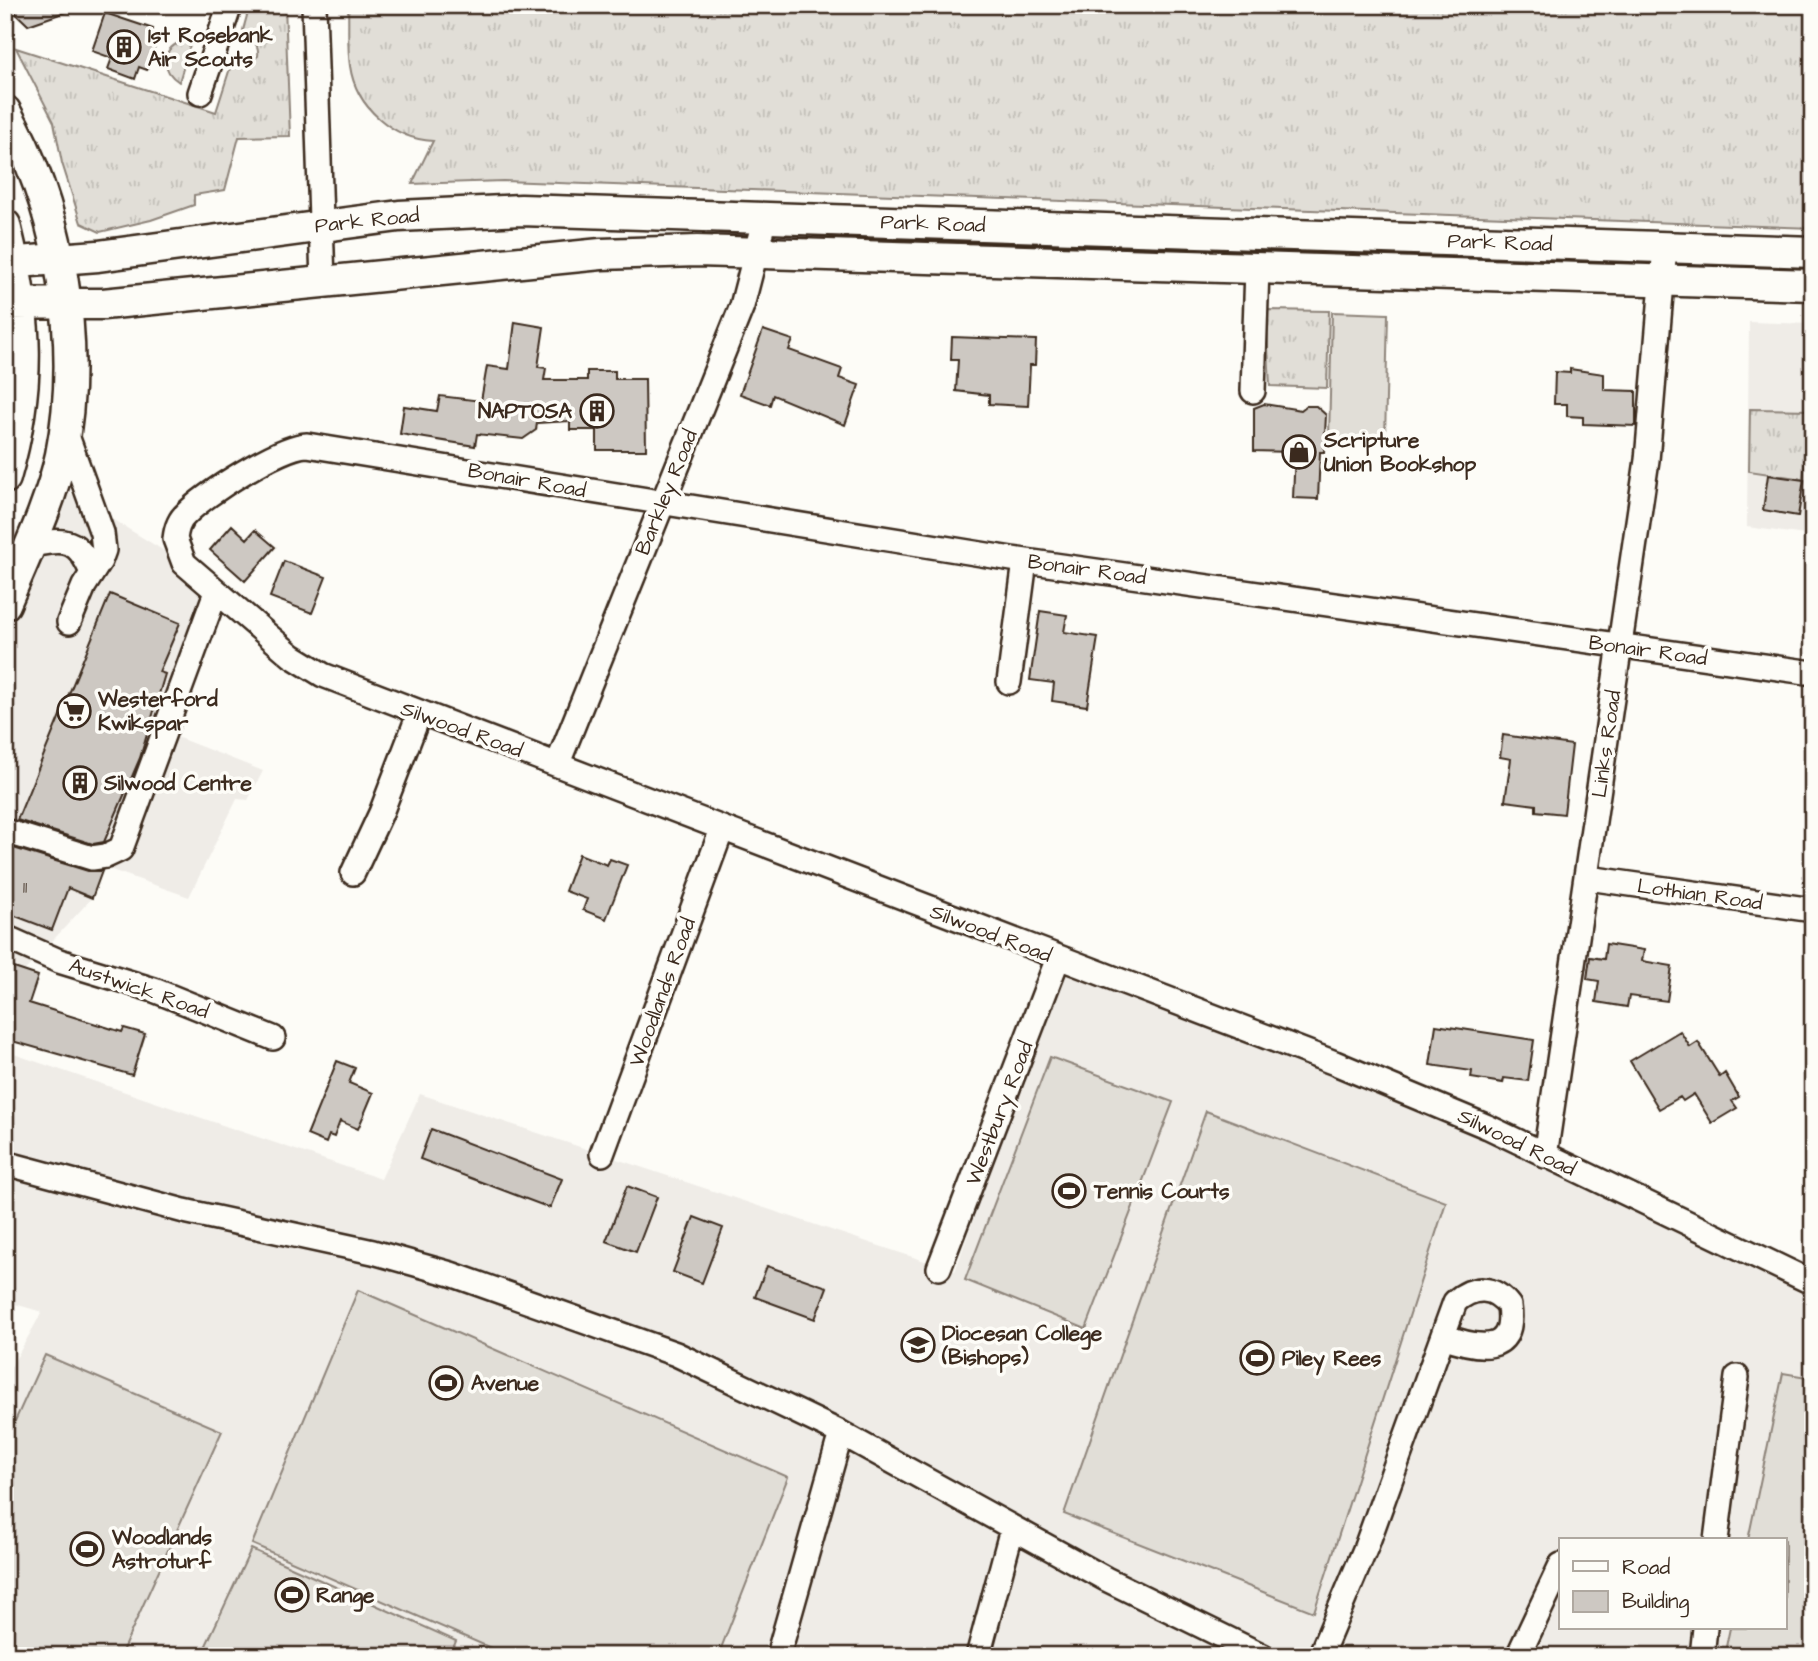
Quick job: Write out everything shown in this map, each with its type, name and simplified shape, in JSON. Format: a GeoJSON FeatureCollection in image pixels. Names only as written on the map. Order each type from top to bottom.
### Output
{"type":"FeatureCollection","features":[{"type":"Feature","properties":{"kind":"main road"},"geometry":{"type":"LineString","coordinates":[[5,111],[36,178],[68,305],[71,339],[65,429],[53,483],[5,604]]}},
{"type":"Feature","properties":{"kind":"main road","name":"Park Road"},"geometry":{"type":"LineString","coordinates":[[10,263],[57,260],[321,225],[496,210],[1813,252]]}},
{"type":"Feature","properties":{"kind":"main road"},"geometry":{"type":"LineString","coordinates":[[5,225],[24,377],[13,449],[5,478]]}},
{"type":"Feature","properties":{"kind":"main road","name":"Park Road"},"geometry":{"type":"LineString","coordinates":[[14,304],[68,305],[601,254],[757,253],[1813,285]]}},
{"type":"Feature","properties":{"kind":"street"},"geometry":{"type":"LineString","coordinates":[[200,93],[230,5]]}},
{"type":"Feature","properties":{"kind":"street"},"geometry":{"type":"LineString","coordinates":[[314,5],[323,282]]}},
{"type":"Feature","properties":{"kind":"street","name":"Barkley Road"},"geometry":{"type":"LineString","coordinates":[[558,763],[743,306],[765,217]]}},
{"type":"Feature","properties":{"kind":"street","name":"Links Road"},"geometry":{"type":"LineString","coordinates":[[1545,1156],[1647,460],[1665,247]]}},
{"type":"Feature","properties":{"kind":"street"},"geometry":{"type":"LineString","coordinates":[[1253,391],[1256,268]]}},
{"type":"Feature","properties":{"kind":"street"},"geometry":{"type":"LineString","coordinates":[[65,429],[102,533],[104,550],[69,621]]}},
{"type":"Feature","properties":{"kind":"street","name":"Bonair Road"},"geometry":{"type":"LineString","coordinates":[[184,563],[176,539],[183,517],[270,455],[296,445],[307,445],[1025,561],[1813,673]]}},
{"type":"Feature","properties":{"kind":"street"},"geometry":{"type":"LineString","coordinates":[[30,545],[67,541],[80,549],[92,573]]}},
{"type":"Feature","properties":{"kind":"street"},"geometry":{"type":"LineString","coordinates":[[1009,682],[1025,561]]}},
{"type":"Feature","properties":{"kind":"street","name":"Silwood Road"},"geometry":{"type":"LineString","coordinates":[[184,563],[306,665],[419,714],[558,763],[722,829],[1335,1062],[1439,1105],[1813,1283]]}},
{"type":"Feature","properties":{"kind":"street"},"geometry":{"type":"LineString","coordinates":[[5,831],[92,858],[106,856],[121,849],[216,592]]}},
{"type":"Feature","properties":{"kind":"street"},"geometry":{"type":"LineString","coordinates":[[353,873],[381,813],[419,714]]}},
{"type":"Feature","properties":{"kind":"street","name":"Woodlands Road"},"geometry":{"type":"LineString","coordinates":[[602,1154],[722,829]]}},
{"type":"Feature","properties":{"kind":"street","name":"Lothian Road"},"geometry":{"type":"LineString","coordinates":[[1587,878],[1813,910]]}},
{"type":"Feature","properties":{"kind":"street","name":"Austwick Road"},"geometry":{"type":"LineString","coordinates":[[5,937],[59,961],[154,990],[273,1038]]}},
{"type":"Feature","properties":{"kind":"street","name":"Westbury Road"},"geometry":{"type":"LineString","coordinates":[[939,1268],[1058,958]]}},
{"type":"Feature","properties":{"kind":"street"},"geometry":{"type":"LineString","coordinates":[[5,1163],[184,1210],[373,1252],[451,1274],[676,1354],[841,1433],[1106,1579],[1262,1656]]}},
{"type":"Feature","properties":{"kind":"street"},"geometry":{"type":"LineString","coordinates":[[1320,1656],[1366,1547],[1443,1336]]}},
{"type":"Feature","properties":{"kind":"street"},"geometry":{"type":"LineString","coordinates":[[1716,1538],[1737,1377]]}},
{"type":"Feature","properties":{"kind":"street"},"geometry":{"type":"LineString","coordinates":[[778,1656],[841,1433]]}},
{"type":"Feature","properties":{"kind":"street"},"geometry":{"type":"LineString","coordinates":[[978,1656],[1012,1529]]}},
{"type":"Feature","properties":{"kind":"street"},"geometry":{"type":"LineString","coordinates":[[1518,1656],[1559,1569]]}},
{"type":"Feature","properties":{"kind":"street"},"geometry":{"type":"LineString","coordinates":[[1702,1656],[1705,1630]]}},
{"type":"Feature","properties":{"kind":"shaded area"},"geometry":{"type":"Polygon","coordinates":[[[1749,322],[1813,324],[1813,536],[1747,527],[1749,322]]]}},
{"type":"Feature","properties":{"kind":"shaded area"},"geometry":{"type":"Polygon","coordinates":[[[53,483],[184,563],[216,592],[174,736],[263,771],[248,800],[237,799],[189,897],[103,867],[92,898],[5,992],[5,589],[53,483]]]}},
{"type":"Feature","properties":{"kind":"shaded area","name":"Diocesan College (Bishops)"},"geometry":{"type":"Polygon","coordinates":[[[1062,970],[1424,1109],[1545,1170],[1813,1296],[1813,1656],[5,1656],[5,1378],[42,1312],[5,1301],[5,1051],[381,1179],[420,1094],[955,1271],[1062,970]]]}},
{"type":"Feature","properties":{"kind":"green space"},"geometry":{"type":"Polygon","coordinates":[[[250,5],[285,5],[290,136],[239,137],[225,190],[194,195],[194,205],[151,220],[100,232],[81,223],[62,163],[54,122],[16,48],[216,112],[231,65],[246,65],[258,56],[257,47],[243,30],[250,5]]]}},
{"type":"Feature","properties":{"kind":"green space"},"geometry":{"type":"Polygon","coordinates":[[[348,5],[1813,5],[1813,228],[503,181],[412,184],[433,141],[418,139],[391,127],[369,108],[360,95],[350,66],[348,5]]]}},
{"type":"Feature","properties":{"kind":"green space"},"geometry":{"type":"Polygon","coordinates":[[[180,42],[191,42],[179,82],[169,72],[166,56],[169,50],[180,42]]]}},
{"type":"Feature","properties":{"kind":"green space"},"geometry":{"type":"Polygon","coordinates":[[[1266,310],[1329,311],[1327,388],[1270,386],[1266,310]]]}},
{"type":"Feature","properties":{"kind":"green space"},"geometry":{"type":"Polygon","coordinates":[[[1332,312],[1388,314],[1385,439],[1329,437],[1332,312]]]}},
{"type":"Feature","properties":{"kind":"green space"},"geometry":{"type":"Polygon","coordinates":[[[1750,409],[1812,410],[1803,479],[1749,471],[1750,409]]]}},
{"type":"Feature","properties":{"kind":"green space","name":"Tennis Courts"},"geometry":{"type":"Polygon","coordinates":[[[1050,1057],[1173,1102],[1086,1329],[965,1280],[1050,1057]]]}},
{"type":"Feature","properties":{"kind":"green space","name":"Piley Rees"},"geometry":{"type":"Polygon","coordinates":[[[1206,1111],[1446,1202],[1314,1612],[1064,1514],[1206,1111]]]}},
{"type":"Feature","properties":{"kind":"green space","name":"Avenue"},"geometry":{"type":"Polygon","coordinates":[[[358,1290],[788,1477],[718,1656],[509,1656],[252,1544],[358,1290]]]}},
{"type":"Feature","properties":{"kind":"green space","name":"Woodlands Astroturf"},"geometry":{"type":"Polygon","coordinates":[[[45,1355],[222,1431],[120,1656],[5,1656],[5,1443],[45,1355]]]}},
{"type":"Feature","properties":{"kind":"green space"},"geometry":{"type":"Polygon","coordinates":[[[1783,1373],[1813,1378],[1813,1656],[1724,1656],[1730,1630],[1786,1630],[1786,1538],[1748,1538],[1783,1373]]]}},
{"type":"Feature","properties":{"kind":"green space","name":"Range"},"geometry":{"type":"Polygon","coordinates":[[[251,1549],[456,1641],[450,1656],[201,1656],[251,1549]]]}},
{"type":"Feature","properties":{"kind":"building"},"geometry":{"type":"Polygon","coordinates":[[[7,5],[77,5],[77,8],[28,25],[7,5]]]}},
{"type":"Feature","properties":{"kind":"building","name":"1st Rosebank Air Scouts"},"geometry":{"type":"Polygon","coordinates":[[[105,13],[153,29],[149,41],[156,43],[147,70],[139,67],[135,79],[108,69],[112,58],[92,51],[105,13]]]}},
{"type":"Feature","properties":{"kind":"building"},"geometry":{"type":"Polygon","coordinates":[[[515,322],[544,327],[538,367],[546,368],[544,380],[587,380],[587,371],[615,371],[615,379],[645,379],[646,450],[597,450],[597,430],[570,430],[570,421],[537,423],[536,430],[523,439],[477,434],[475,446],[400,434],[404,406],[437,411],[440,396],[481,401],[487,366],[509,369],[515,322]]]}},
{"type":"Feature","properties":{"kind":"building"},"geometry":{"type":"Polygon","coordinates":[[[763,330],[793,340],[789,350],[842,369],[839,378],[859,385],[845,425],[773,395],[770,405],[740,394],[763,330]]]}},
{"type":"Feature","properties":{"kind":"building"},"geometry":{"type":"Polygon","coordinates":[[[952,337],[1036,340],[1035,365],[1030,365],[1028,406],[989,404],[989,395],[956,391],[958,360],[951,360],[952,337]]]}},
{"type":"Feature","properties":{"kind":"building"},"geometry":{"type":"Polygon","coordinates":[[[1570,369],[1604,374],[1604,390],[1636,391],[1636,426],[1583,424],[1583,417],[1567,416],[1567,404],[1554,404],[1555,372],[1570,373],[1570,369]]]}},
{"type":"Feature","properties":{"kind":"building","name":"Scripture Union Bookshop"},"geometry":{"type":"Polygon","coordinates":[[[1264,404],[1301,410],[1306,406],[1316,406],[1326,415],[1324,452],[1320,452],[1318,499],[1293,498],[1295,452],[1254,451],[1254,408],[1264,404]]]}},
{"type":"Feature","properties":{"kind":"building"},"geometry":{"type":"Polygon","coordinates":[[[1768,475],[1804,480],[1798,516],[1763,510],[1768,475]]]}},
{"type":"Feature","properties":{"kind":"building"},"geometry":{"type":"Polygon","coordinates":[[[232,525],[247,539],[255,530],[275,547],[245,581],[210,550],[232,525]]]}},
{"type":"Feature","properties":{"kind":"building"},"geometry":{"type":"Polygon","coordinates":[[[284,561],[326,577],[312,613],[270,597],[284,561]]]}},
{"type":"Feature","properties":{"kind":"building","name":"Silwood Centre"},"geometry":{"type":"Polygon","coordinates":[[[110,594],[180,623],[159,672],[165,674],[140,758],[104,842],[93,844],[17,820],[110,594]]]}},
{"type":"Feature","properties":{"kind":"building"},"geometry":{"type":"Polygon","coordinates":[[[1040,611],[1067,615],[1064,632],[1098,637],[1087,706],[1052,701],[1054,683],[1030,680],[1040,611]]]}},
{"type":"Feature","properties":{"kind":"building"},"geometry":{"type":"Polygon","coordinates":[[[1503,735],[1572,745],[1564,814],[1536,811],[1536,805],[1505,801],[1511,759],[1500,757],[1503,735]]]}},
{"type":"Feature","properties":{"kind":"building"},"geometry":{"type":"Polygon","coordinates":[[[7,846],[88,871],[102,871],[92,898],[68,888],[52,930],[5,912],[7,846]]]}},
{"type":"Feature","properties":{"kind":"building"},"geometry":{"type":"Polygon","coordinates":[[[579,854],[607,865],[610,859],[627,865],[606,919],[583,910],[587,899],[565,891],[579,854]]]}},
{"type":"Feature","properties":{"kind":"building"},"geometry":{"type":"Polygon","coordinates":[[[1606,944],[1644,950],[1642,961],[1672,966],[1667,1001],[1629,996],[1627,1007],[1596,1002],[1599,981],[1587,979],[1590,957],[1604,959],[1606,944]]]}},
{"type":"Feature","properties":{"kind":"building"},"geometry":{"type":"Polygon","coordinates":[[[5,965],[38,976],[29,1003],[122,1032],[124,1028],[145,1034],[132,1075],[5,1039],[5,965]]]}},
{"type":"Feature","properties":{"kind":"building"},"geometry":{"type":"Polygon","coordinates":[[[1436,1025],[1534,1040],[1528,1081],[1504,1078],[1503,1083],[1471,1078],[1472,1071],[1430,1065],[1436,1025]]]}},
{"type":"Feature","properties":{"kind":"building"},"geometry":{"type":"Polygon","coordinates":[[[1680,1031],[1690,1047],[1698,1042],[1720,1077],[1725,1073],[1739,1097],[1732,1101],[1737,1108],[1712,1123],[1694,1094],[1683,1101],[1680,1097],[1659,1109],[1630,1061],[1680,1031]]]}},
{"type":"Feature","properties":{"kind":"building"},"geometry":{"type":"Polygon","coordinates":[[[337,1061],[355,1068],[349,1083],[373,1093],[358,1129],[340,1121],[334,1137],[329,1135],[326,1143],[307,1135],[337,1061]]]}},
{"type":"Feature","properties":{"kind":"building"},"geometry":{"type":"Polygon","coordinates":[[[431,1129],[562,1179],[550,1208],[420,1159],[431,1129]]]}},
{"type":"Feature","properties":{"kind":"building"},"geometry":{"type":"Polygon","coordinates":[[[627,1186],[657,1197],[636,1252],[606,1241],[627,1186]]]}},
{"type":"Feature","properties":{"kind":"building"},"geometry":{"type":"Polygon","coordinates":[[[694,1217],[723,1228],[702,1283],[673,1272],[694,1217]]]}},
{"type":"Feature","properties":{"kind":"building"},"geometry":{"type":"Polygon","coordinates":[[[767,1266],[827,1287],[815,1319],[755,1297],[767,1266]]]}},
{"type":"Feature","properties":{"kind":"place","name":"1st Rosebank Air Scouts"},"geometry":{"type":"Point","coordinates":[124,47]}},
{"type":"Feature","properties":{"kind":"place","name":"NAPTOSA"},"geometry":{"type":"Point","coordinates":[597,411]}},
{"type":"Feature","properties":{"kind":"place","name":"Scripture Union Bookshop"},"geometry":{"type":"Point","coordinates":[1299,452]}},
{"type":"Feature","properties":{"kind":"place","name":"Westerford Kwikspar"},"geometry":{"type":"Point","coordinates":[74,711]}},
{"type":"Feature","properties":{"kind":"place","name":"Silwood Centre"},"geometry":{"type":"Point","coordinates":[80,783]}},
{"type":"Feature","properties":{"kind":"place","name":"Tennis Courts"},"geometry":{"type":"Point","coordinates":[1069,1191]}},
{"type":"Feature","properties":{"kind":"place","name":"Diocesan College (Bishops)"},"geometry":{"type":"Point","coordinates":[918,1345]}},
{"type":"Feature","properties":{"kind":"place","name":"Piley Rees"},"geometry":{"type":"Point","coordinates":[1257,1358]}},
{"type":"Feature","properties":{"kind":"place","name":"Avenue"},"geometry":{"type":"Point","coordinates":[446,1383]}},
{"type":"Feature","properties":{"kind":"place","name":"Woodlands Astroturf"},"geometry":{"type":"Point","coordinates":[87,1549]}},
{"type":"Feature","properties":{"kind":"place","name":"Range"},"geometry":{"type":"Point","coordinates":[292,1595]}}]}
